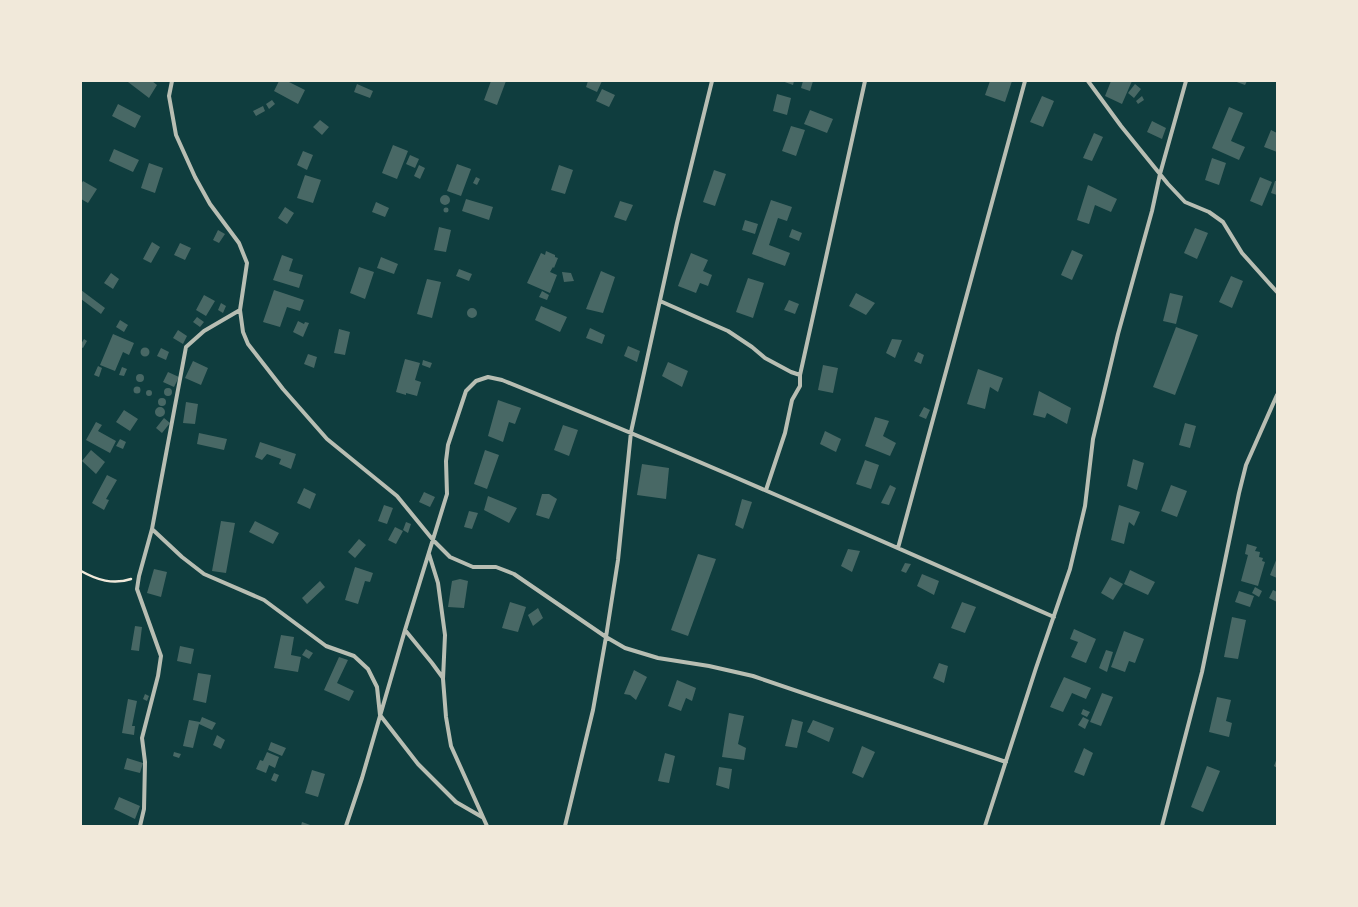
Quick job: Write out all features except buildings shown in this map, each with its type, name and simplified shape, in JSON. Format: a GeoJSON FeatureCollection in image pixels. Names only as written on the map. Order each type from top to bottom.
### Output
{"type":"FeatureCollection","features":[{"type":"Feature","properties":{"kind":"street"},"geometry":{"type":"LineString","coordinates":[[172,81],[169,96],[176,134],[195,177],[210,204],[239,243],[247,263],[240,310],[243,332],[248,344],[283,389],[327,439],[397,496],[433,540],[450,557],[473,567],[496,567],[514,574],[625,648],[658,658],[709,666],[753,676],[1006,762]]}},
{"type":"Feature","properties":{"kind":"street"},"geometry":{"type":"LineString","coordinates":[[565,826],[593,710],[606,636],[618,560],[631,432],[679,215],[712,81]]}},
{"type":"Feature","properties":{"kind":"street"},"geometry":{"type":"LineString","coordinates":[[766,490],[785,433],[792,400],[800,386],[800,375],[865,81]]}},
{"type":"Feature","properties":{"kind":"street"},"geometry":{"type":"LineString","coordinates":[[898,548],[1025,81]]}},
{"type":"Feature","properties":{"kind":"street"},"geometry":{"type":"LineString","coordinates":[[1088,81],[1121,126],[1185,202],[1209,212],[1223,222],[1242,253],[1277,292]]}},
{"type":"Feature","properties":{"kind":"street"},"geometry":{"type":"LineString","coordinates":[[985,826],[1070,570],[1085,506],[1093,439],[1118,334],[1186,81]]}},
{"type":"Feature","properties":{"kind":"street"},"geometry":{"type":"LineString","coordinates":[[660,301],[728,331],[752,347],[765,358],[791,372],[800,375]]}},
{"type":"Feature","properties":{"kind":"street"},"geometry":{"type":"LineString","coordinates":[[140,826],[144,809],[145,762],[142,738],[158,676],[161,656],[137,590],[139,576],[152,529],[186,347],[204,332],[240,310]]}},
{"type":"Feature","properties":{"kind":"street"},"geometry":{"type":"LineString","coordinates":[[346,826],[364,771],[447,494],[446,461],[448,445],[466,391],[476,381],[488,377],[502,380],[631,432],[1054,617]]}},
{"type":"Feature","properties":{"kind":"street"},"geometry":{"type":"LineString","coordinates":[[1162,826],[1202,672],[1246,465],[1277,395]]}},
{"type":"Feature","properties":{"kind":"street"},"geometry":{"type":"LineString","coordinates":[[152,529],[182,557],[204,574],[264,600],[326,646],[354,656],[368,669],[377,687],[380,715],[418,764],[456,802],[482,817]]}},
{"type":"Feature","properties":{"kind":"street"},"geometry":{"type":"LineString","coordinates":[[429,554],[438,583],[445,635],[443,679],[446,717],[451,746],[487,826]]}},
{"type":"Feature","properties":{"kind":"street"},"geometry":{"type":"LineString","coordinates":[[405,630],[443,679]]}},
{"type":"Feature","properties":{"kind":"path"},"geometry":{"type":"LineString","coordinates":[[81,571],[94,578],[109,582],[124,581],[139,576]]}}]}
